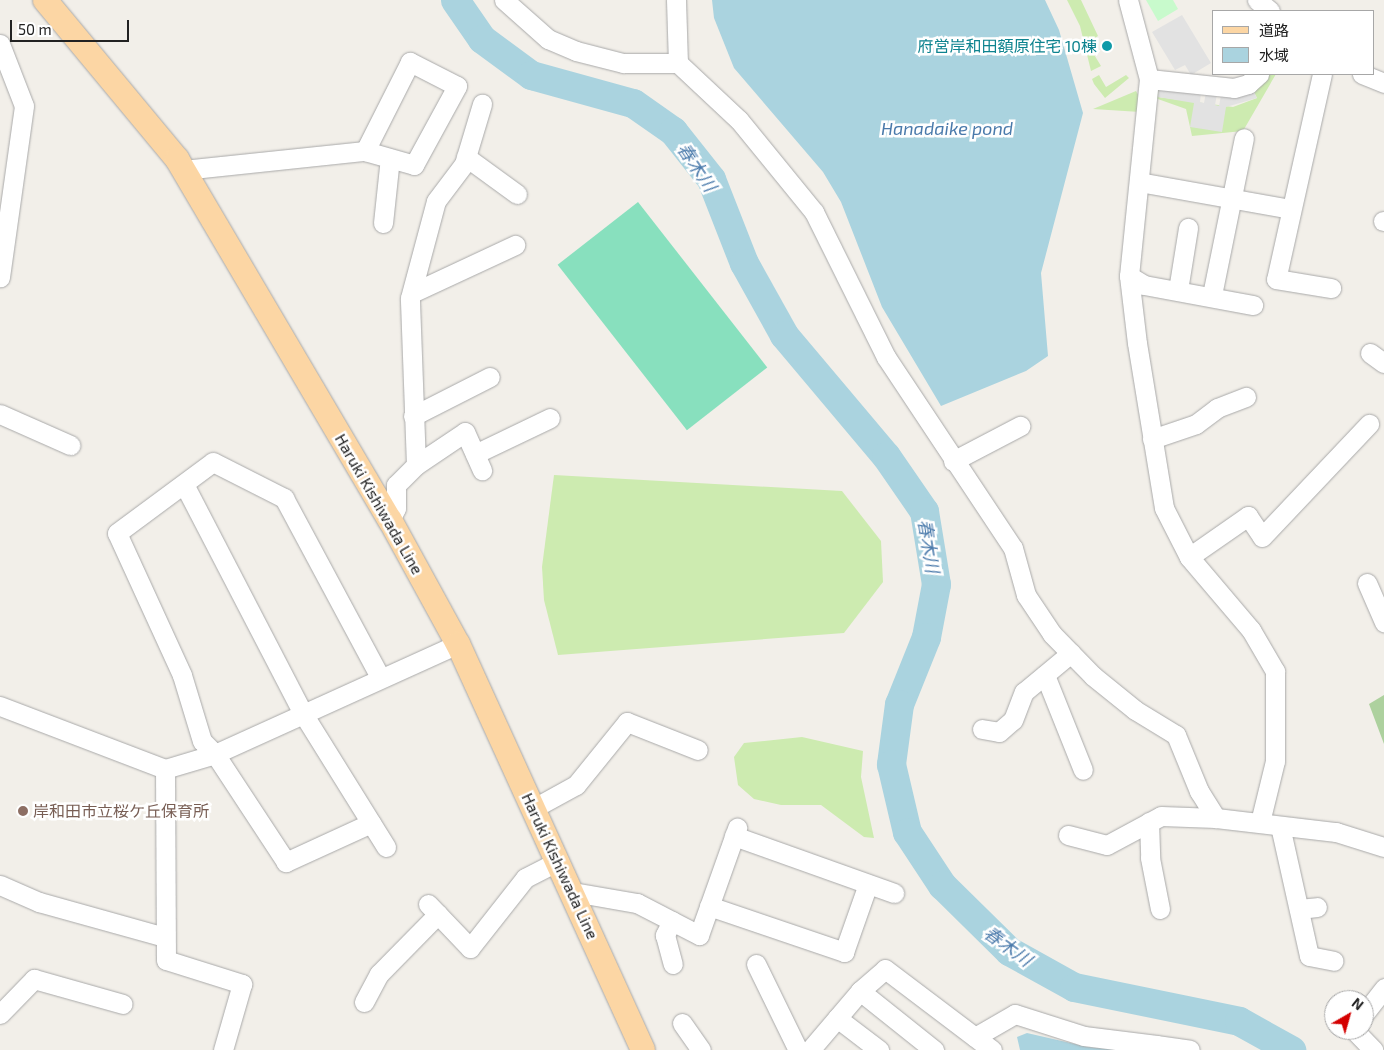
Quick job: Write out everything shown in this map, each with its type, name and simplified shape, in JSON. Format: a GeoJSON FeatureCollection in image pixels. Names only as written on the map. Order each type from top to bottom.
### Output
{"type":"FeatureCollection","features":[{"type":"Feature","properties":{"kind":"main road","name":"Haruki Kishiwada Line"},"geometry":{"type":"LineString","coordinates":[[45,0],[123,90],[183,170],[390,520],[458,644],[559,861],[643,1050]]}},
{"type":"Feature","properties":{"kind":"street"},"geometry":{"type":"LineString","coordinates":[[504,0],[548,39],[576,51],[623,62],[678,63],[738,120],[814,212],[886,357],[1013,548],[1026,595],[1071,653],[1135,710],[1176,735],[1199,791],[1216,818]]}},
{"type":"Feature","properties":{"kind":"street"},"geometry":{"type":"LineString","coordinates":[[676,0],[678,63]]}},
{"type":"Feature","properties":{"kind":"street"},"geometry":{"type":"LineString","coordinates":[[1128,0],[1149,79],[1129,276],[1152,439],[1164,508],[1189,557],[1251,630],[1275,671],[1275,761],[1260,822]]}},
{"type":"Feature","properties":{"kind":"street"},"geometry":{"type":"LineString","coordinates":[[1257,0],[1269,10]]}},
{"type":"Feature","properties":{"kind":"street"},"geometry":{"type":"LineString","coordinates":[[0,44],[24,106],[0,277]]}},
{"type":"Feature","properties":{"kind":"street"},"geometry":{"type":"LineString","coordinates":[[183,170],[365,151],[414,165],[457,86],[410,62],[365,151]]}},
{"type":"Feature","properties":{"kind":"street"},"geometry":{"type":"LineString","coordinates":[[1149,79],[1234,88],[1248,84],[1259,75]]}},
{"type":"Feature","properties":{"kind":"street"},"geometry":{"type":"LineString","coordinates":[[1322,75],[1276,279],[1331,288]]}},
{"type":"Feature","properties":{"kind":"street"},"geometry":{"type":"LineString","coordinates":[[1364,75],[1384,83]]}},
{"type":"Feature","properties":{"kind":"street"},"geometry":{"type":"LineString","coordinates":[[416,465],[412,293],[436,201],[466,158],[482,104]]}},
{"type":"Feature","properties":{"kind":"street"},"geometry":{"type":"LineString","coordinates":[[1212,295],[1244,138]]}},
{"type":"Feature","properties":{"kind":"street"},"geometry":{"type":"LineString","coordinates":[[383,223],[390,158]]}},
{"type":"Feature","properties":{"kind":"street"},"geometry":{"type":"LineString","coordinates":[[466,158],[517,194]]}},
{"type":"Feature","properties":{"kind":"street"},"geometry":{"type":"LineString","coordinates":[[1139,182],[1291,209]]}},
{"type":"Feature","properties":{"kind":"street"},"geometry":{"type":"LineString","coordinates":[[1178,290],[1188,228]]}},
{"type":"Feature","properties":{"kind":"street"},"geometry":{"type":"LineString","coordinates":[[412,293],[515,245]]}},
{"type":"Feature","properties":{"kind":"street"},"geometry":{"type":"LineString","coordinates":[[1129,276],[1144,285],[1212,295],[1253,305]]}},
{"type":"Feature","properties":{"kind":"street"},"geometry":{"type":"LineString","coordinates":[[414,416],[490,377]]}},
{"type":"Feature","properties":{"kind":"street"},"geometry":{"type":"LineString","coordinates":[[1152,439],[1196,424],[1217,408],[1246,397]]}},
{"type":"Feature","properties":{"kind":"street"},"geometry":{"type":"LineString","coordinates":[[0,414],[70,445]]}},
{"type":"Feature","properties":{"kind":"street"},"geometry":{"type":"LineString","coordinates":[[390,520],[396,508],[396,485],[416,465],[464,432],[478,462],[550,418]]}},
{"type":"Feature","properties":{"kind":"street"},"geometry":{"type":"LineString","coordinates":[[1189,557],[1248,516],[1262,537],[1369,424]]}},
{"type":"Feature","properties":{"kind":"street"},"geometry":{"type":"LineString","coordinates":[[953,460],[1020,426]]}},
{"type":"Feature","properties":{"kind":"street"},"geometry":{"type":"LineString","coordinates":[[371,823],[286,862],[215,754],[202,742],[182,675],[117,533],[186,486],[213,462],[284,498],[380,677]]}},
{"type":"Feature","properties":{"kind":"street"},"geometry":{"type":"LineString","coordinates":[[186,486],[302,712],[386,846]]}},
{"type":"Feature","properties":{"kind":"street"},"geometry":{"type":"LineString","coordinates":[[1367,583],[1384,622]]}},
{"type":"Feature","properties":{"kind":"street"},"geometry":{"type":"LineString","coordinates":[[0,706],[165,769],[215,754],[302,712],[458,644]]}},
{"type":"Feature","properties":{"kind":"street"},"geometry":{"type":"LineString","coordinates":[[982,729],[999,732],[1013,720],[1024,692],[1071,653]]}},
{"type":"Feature","properties":{"kind":"street"},"geometry":{"type":"LineString","coordinates":[[1045,675],[1083,770]]}},
{"type":"Feature","properties":{"kind":"street"},"geometry":{"type":"LineString","coordinates":[[534,808],[576,785],[627,722],[698,750]]}},
{"type":"Feature","properties":{"kind":"street"},"geometry":{"type":"LineString","coordinates":[[165,769],[164,937],[166,960],[242,984],[223,1050]]}},
{"type":"Feature","properties":{"kind":"street"},"geometry":{"type":"LineString","coordinates":[[1068,835],[1107,845],[1161,816],[1216,818],[1362,836],[1384,847]]}},
{"type":"Feature","properties":{"kind":"street"},"geometry":{"type":"LineString","coordinates":[[1149,822],[1150,858],[1160,909]]}},
{"type":"Feature","properties":{"kind":"street"},"geometry":{"type":"LineString","coordinates":[[1280,826],[1308,908],[1309,956],[1334,961]]}},
{"type":"Feature","properties":{"kind":"street"},"geometry":{"type":"LineString","coordinates":[[573,892],[637,903],[699,935],[735,832],[894,893]]}},
{"type":"Feature","properties":{"kind":"street"},"geometry":{"type":"LineString","coordinates":[[364,1002],[379,974],[433,909],[470,948],[525,878],[559,861]]}},
{"type":"Feature","properties":{"kind":"street"},"geometry":{"type":"LineString","coordinates":[[709,906],[844,952],[868,884]]}},
{"type":"Feature","properties":{"kind":"street"},"geometry":{"type":"LineString","coordinates":[[0,885],[39,902],[164,937]]}},
{"type":"Feature","properties":{"kind":"street"},"geometry":{"type":"LineString","coordinates":[[672,920],[665,935],[673,964]]}},
{"type":"Feature","properties":{"kind":"street"},"geometry":{"type":"LineString","coordinates":[[756,964],[798,1050]]}},
{"type":"Feature","properties":{"kind":"street"},"geometry":{"type":"LineString","coordinates":[[810,1050],[860,991],[885,969],[992,1050]]}},
{"type":"Feature","properties":{"kind":"street"},"geometry":{"type":"LineString","coordinates":[[0,1014],[34,979],[123,1004]]}},
{"type":"Feature","properties":{"kind":"street"},"geometry":{"type":"LineString","coordinates":[[1374,1001],[1384,988]]}},
{"type":"Feature","properties":{"kind":"street"},"geometry":{"type":"LineString","coordinates":[[860,991],[934,1050]]}},
{"type":"Feature","properties":{"kind":"street"},"geometry":{"type":"LineString","coordinates":[[975,1037],[1015,1014],[1084,1036],[1190,1050]]}},
{"type":"Feature","properties":{"kind":"street"},"geometry":{"type":"LineString","coordinates":[[838,1018],[879,1050]]}},
{"type":"Feature","properties":{"kind":"street"},"geometry":{"type":"LineString","coordinates":[[682,1023],[701,1050]]}},
{"type":"Feature","properties":{"kind":"street"},"geometry":{"type":"LineString","coordinates":[[1364,1040],[1373,1050]]}},
{"type":"Feature","properties":{"kind":"green space"},"geometry":{"type":"Polygon","coordinates":[[[1067,0],[1081,0],[1098,36],[1087,43],[1101,66],[1091,71],[1080,26],[1067,0]]]}},
{"type":"Feature","properties":{"kind":"green space"},"geometry":{"type":"Polygon","coordinates":[[[1146,0],[1173,0],[1178,9],[1158,21],[1146,0]]]}},
{"type":"Feature","properties":{"kind":"green space"},"geometry":{"type":"Polygon","coordinates":[[[1099,75],[1106,87],[1126,75],[1129,78],[1105,98],[1092,79],[1099,75]]]}},
{"type":"Feature","properties":{"kind":"green space"},"geometry":{"type":"Polygon","coordinates":[[[1266,75],[1275,75],[1243,131],[1192,136],[1186,109],[1155,98],[1159,87],[1158,97],[1233,107],[1257,98],[1252,88],[1266,75]]]}},
{"type":"Feature","properties":{"kind":"green space"},"geometry":{"type":"Polygon","coordinates":[[[1136,91],[1141,100],[1140,112],[1093,109],[1136,91]]]}},
{"type":"Feature","properties":{"kind":"green space"},"geometry":{"type":"Polygon","coordinates":[[[638,202],[767,367],[687,430],[558,265],[638,202]]]}},
{"type":"Feature","properties":{"kind":"green space"},"geometry":{"type":"Polygon","coordinates":[[[554,475],[842,491],[881,541],[883,582],[844,633],[558,655],[544,600],[542,567],[554,475]]]}},
{"type":"Feature","properties":{"kind":"green space"},"geometry":{"type":"Polygon","coordinates":[[[1384,695],[1384,744],[1369,704],[1384,695]]]}},
{"type":"Feature","properties":{"kind":"green space"},"geometry":{"type":"Polygon","coordinates":[[[802,737],[863,751],[861,777],[874,838],[864,837],[821,805],[781,805],[754,799],[738,785],[734,757],[744,743],[802,737]]]}},
{"type":"Feature","properties":{"kind":"shaded area"},"geometry":{"type":"Polygon","coordinates":[[[1182,15],[1211,63],[1191,75],[1185,65],[1175,70],[1152,32],[1182,15]]]}},
{"type":"Feature","properties":{"kind":"shaded area"},"geometry":{"type":"Polygon","coordinates":[[[1159,87],[1201,92],[1200,102],[1204,103],[1206,92],[1217,94],[1215,105],[1219,106],[1221,95],[1252,88],[1257,98],[1226,107],[1222,132],[1190,127],[1194,103],[1158,97],[1159,87]]]}},
{"type":"Feature","properties":{"kind":"water","name":"Hanadaike pond"},"geometry":{"type":"Polygon","coordinates":[[[712,0],[1045,0],[1059,30],[1083,113],[1041,273],[1048,356],[1026,371],[941,406],[882,307],[841,202],[823,172],[734,68],[714,18],[712,0]]]}},
{"type":"Feature","properties":{"kind":"water"},"geometry":{"type":"Polygon","coordinates":[[[1027,1033],[1088,1047],[1122,1050],[1020,1050],[1017,1037],[1027,1033]]]}},
{"type":"Feature","properties":{"kind":"waterway","name":"春木川"},"geometry":{"type":"LineString","coordinates":[[455,0],[482,39],[531,75],[633,103],[673,131],[711,179],[744,263],[784,335],[886,456],[924,511],[936,584],[926,637],[899,704],[891,764],[907,832],[942,885],[1009,951],[1074,987],[1239,1021],[1291,1050]]}},
{"type":"Feature","properties":{"kind":"place","name":"府営岸和田額原住宅 10棟"},"geometry":{"type":"Point","coordinates":[1107,46]}},
{"type":"Feature","properties":{"kind":"place","name":"岸和田市立桜ケ丘保育所"},"geometry":{"type":"Point","coordinates":[23,811]}}]}
